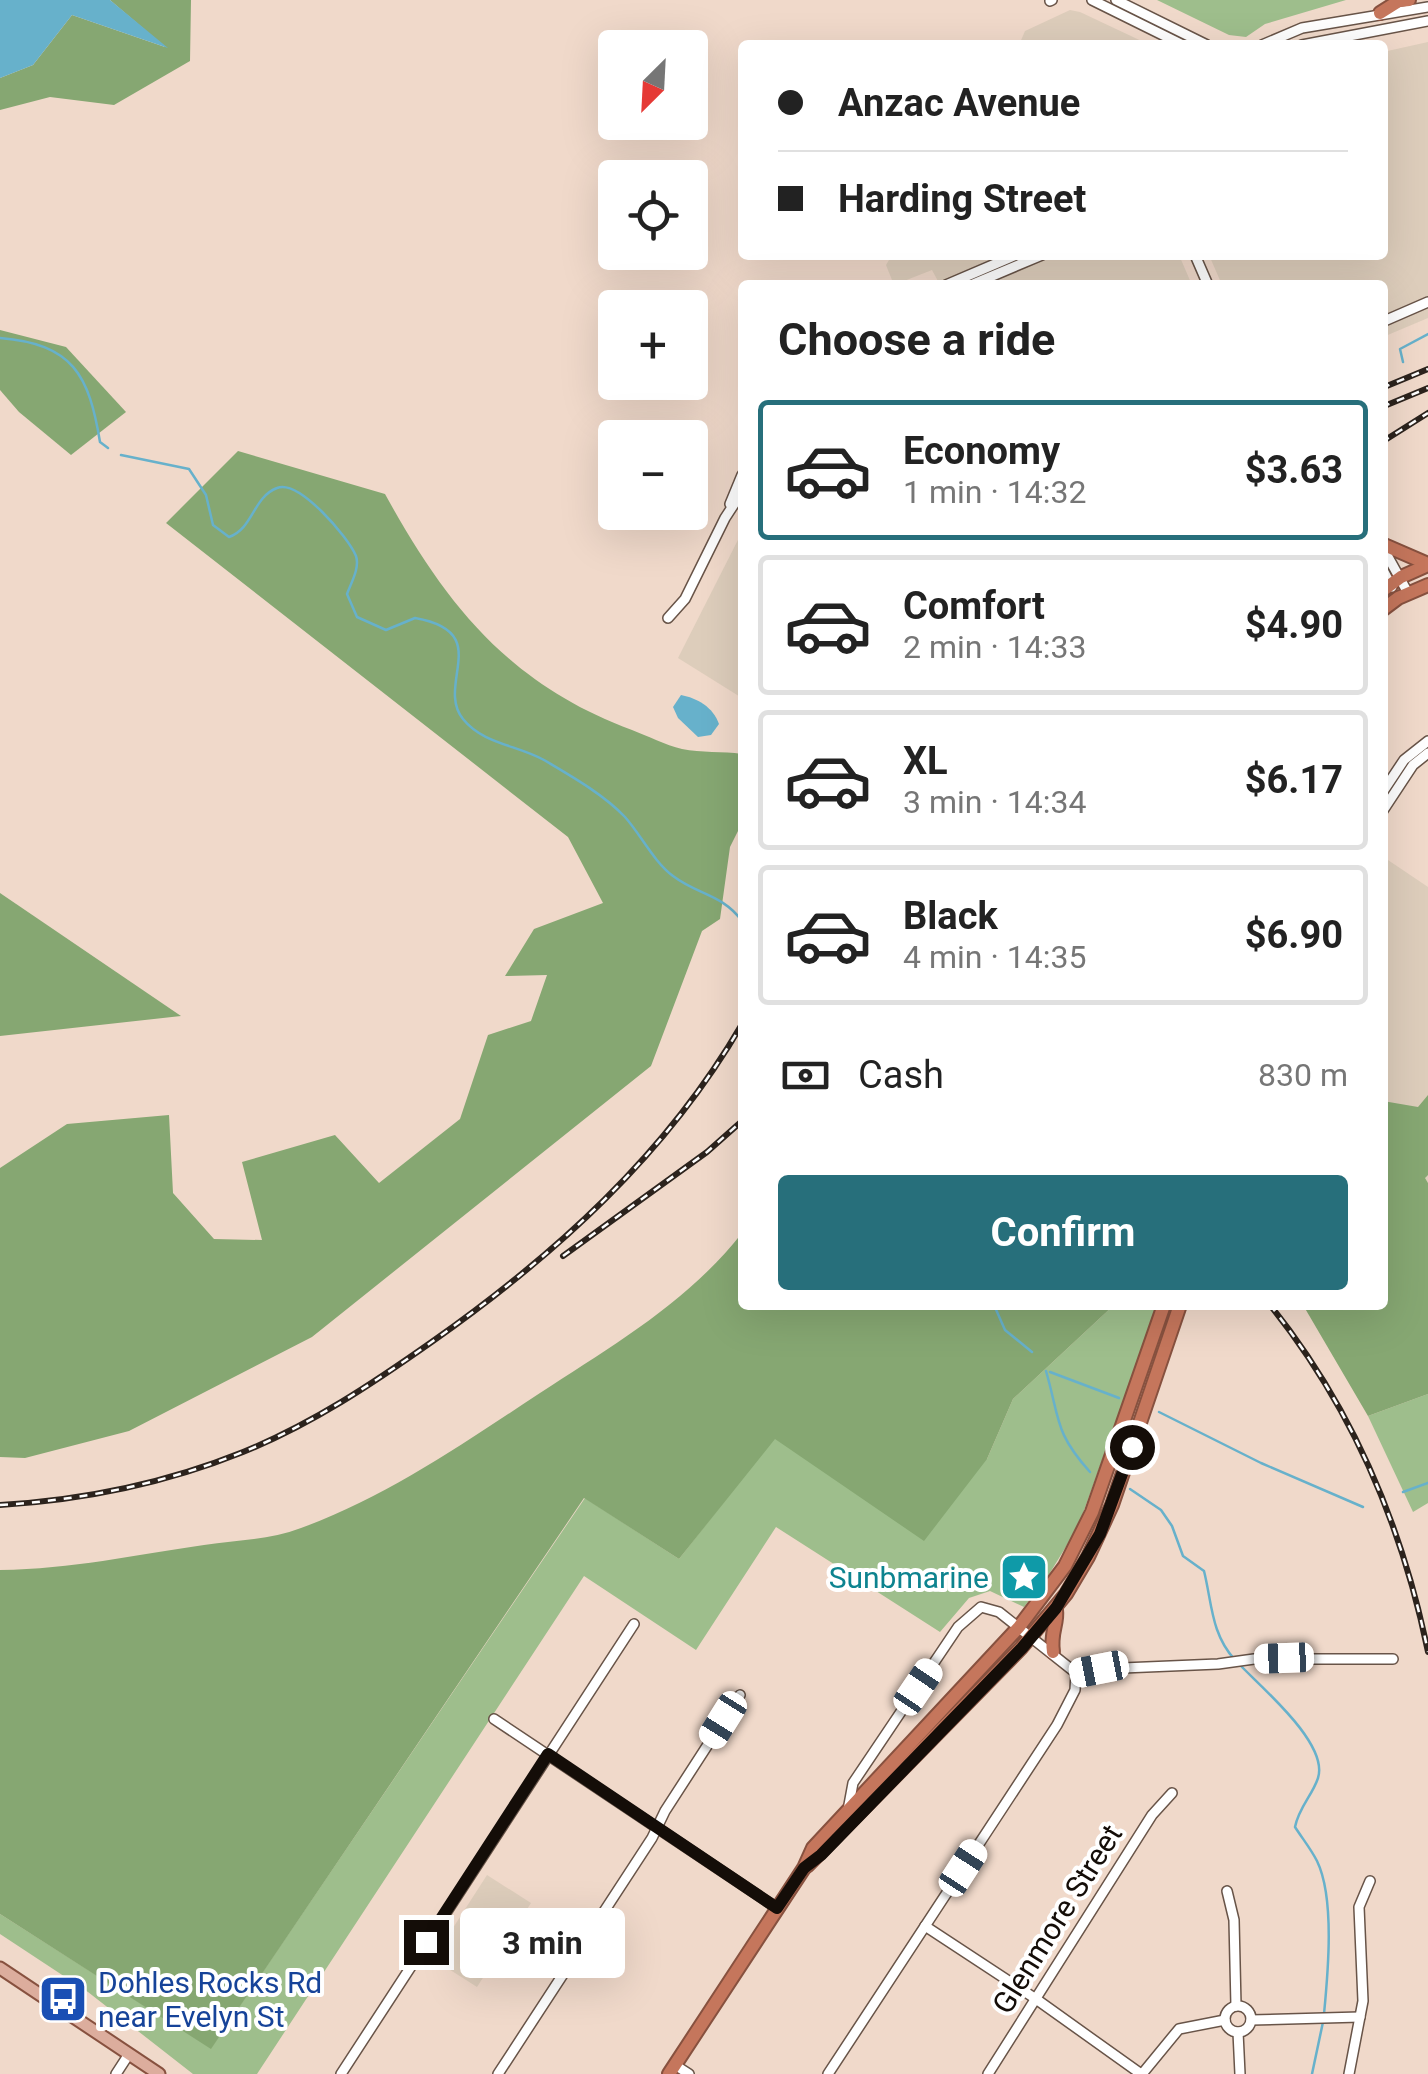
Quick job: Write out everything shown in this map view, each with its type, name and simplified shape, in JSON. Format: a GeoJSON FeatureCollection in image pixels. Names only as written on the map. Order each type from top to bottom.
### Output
{"type":"FeatureCollection","features":[{"type":"Feature","properties":{"kind":"highway"},"geometry":{"type":"LineString","coordinates":[[1380,13],[1399,1],[1409,0]]}},
{"type":"Feature","properties":{"kind":"highway"},"geometry":{"type":"LineString","coordinates":[[1388,548],[1428,565]]}},
{"type":"Feature","properties":{"kind":"highway"},"geometry":{"type":"LineString","coordinates":[[1391,584],[1428,565]]}},
{"type":"Feature","properties":{"kind":"highway"},"geometry":{"type":"LineString","coordinates":[[1388,606],[1428,585]]}},
{"type":"Feature","properties":{"kind":"highway"},"geometry":{"type":"LineString","coordinates":[[672,2070],[804,1868],[813,1848],[1019,1627],[1059,1575],[1084,1531],[1162,1310]]}},
{"type":"Feature","properties":{"kind":"highway"},"geometry":{"type":"LineString","coordinates":[[804,1868],[821,1855],[1056,1608],[1100,1534],[1178,1310]]}},
{"type":"Feature","properties":{"kind":"highway"},"geometry":{"type":"LineString","coordinates":[[1054,1652],[1051,1634],[1056,1608]]}},
{"type":"Feature","properties":{"kind":"main road"},"geometry":{"type":"LineString","coordinates":[[0,1968],[159,2074]]}},
{"type":"Feature","properties":{"kind":"street"},"geometry":{"type":"LineString","coordinates":[[1092,0],[1173,40]]}},
{"type":"Feature","properties":{"kind":"street"},"geometry":{"type":"LineString","coordinates":[[1116,0],[1197,40]]}},
{"type":"Feature","properties":{"kind":"street"},"geometry":{"type":"LineString","coordinates":[[1274,40],[1302,28],[1428,7]]}},
{"type":"Feature","properties":{"kind":"street"},"geometry":{"type":"LineString","coordinates":[[1328,40],[1428,21]]}},
{"type":"Feature","properties":{"kind":"street"},"geometry":{"type":"LineString","coordinates":[[958,280],[1004,260]]}},
{"type":"Feature","properties":{"kind":"street"},"geometry":{"type":"LineString","coordinates":[[983,280],[1030,260]]}},
{"type":"Feature","properties":{"kind":"street"},"geometry":{"type":"LineString","coordinates":[[1388,319],[1428,302]]}},
{"type":"Feature","properties":{"kind":"street"},"geometry":{"type":"LineString","coordinates":[[668,618],[684,599],[738,487]]}},
{"type":"Feature","properties":{"kind":"street"},"geometry":{"type":"LineString","coordinates":[[725,518],[738,498]]}},
{"type":"Feature","properties":{"kind":"street"},"geometry":{"type":"LineString","coordinates":[[1391,584],[1403,596]]}},
{"type":"Feature","properties":{"kind":"street"},"geometry":{"type":"LineString","coordinates":[[1388,784],[1404,760],[1428,741]]}},
{"type":"Feature","properties":{"kind":"street"},"geometry":{"type":"LineString","coordinates":[[1388,803],[1414,765],[1428,753]]}},
{"type":"Feature","properties":{"kind":"street"},"geometry":{"type":"LineString","coordinates":[[828,2074],[1057,1725],[1075,1690],[1076,1673],[1019,1627],[987,1608],[973,1611],[958,1626],[853,1783],[848,1810]]}},
{"type":"Feature","properties":{"kind":"street"},"geometry":{"type":"LineString","coordinates":[[341,2074],[634,1624]]}},
{"type":"Feature","properties":{"kind":"street"},"geometry":{"type":"LineString","coordinates":[[1076,1673],[1254,1659],[1392,1658]]}},
{"type":"Feature","properties":{"kind":"street"},"geometry":{"type":"LineString","coordinates":[[498,2074],[740,1695]]}},
{"type":"Feature","properties":{"kind":"street"},"geometry":{"type":"LineString","coordinates":[[494,1719],[777,1908]]}},
{"type":"Feature","properties":{"kind":"street","name":"Glenmore Street"},"geometry":{"type":"LineString","coordinates":[[988,2074],[1152,1815],[1172,1793]]}},
{"type":"Feature","properties":{"kind":"street"},"geometry":{"type":"LineString","coordinates":[[1350,2074],[1363,2002],[1359,1907],[1370,1880]]}},
{"type":"Feature","properties":{"kind":"street"},"geometry":{"type":"LineString","coordinates":[[1227,1891],[1234,1920],[1236,2006]]}},
{"type":"Feature","properties":{"kind":"street"},"geometry":{"type":"LineString","coordinates":[[925,1926],[1142,2074],[1178,2029],[1225,2020]]}},
{"type":"Feature","properties":{"kind":"street"},"geometry":{"type":"LineString","coordinates":[[1236,2006],[1247,2010],[1250,2020],[1245,2030],[1238,2032],[1230,2030],[1225,2020],[1226,2012],[1236,2006]]}},
{"type":"Feature","properties":{"kind":"street"},"geometry":{"type":"LineString","coordinates":[[1250,2020],[1360,2018]]}},
{"type":"Feature","properties":{"kind":"street"},"geometry":{"type":"LineString","coordinates":[[1238,2032],[1240,2074]]}},
{"type":"Feature","properties":{"kind":"street"},"geometry":{"type":"LineString","coordinates":[[116,2074],[129,2054]]}},
{"type":"Feature","properties":{"kind":"street"},"geometry":{"type":"LineString","coordinates":[[672,2070],[689,2074]]}},
{"type":"Feature","properties":{"kind":"shaded area"},"geometry":{"type":"Polygon","coordinates":[[[1070,10],[1139,40],[1021,40],[1025,31],[1070,10]]]}},
{"type":"Feature","properties":{"kind":"shaded area"},"geometry":{"type":"Polygon","coordinates":[[[1428,42],[1428,318],[1388,335],[1388,280],[1220,280],[1211,260],[1388,260],[1388,51],[1428,42]]]}},
{"type":"Feature","properties":{"kind":"shaded area"},"geometry":{"type":"Polygon","coordinates":[[[889,260],[1181,260],[1190,280],[937,280],[932,270],[907,280],[892,280],[886,265],[889,260]]]}},
{"type":"Feature","properties":{"kind":"shaded area"},"geometry":{"type":"Polygon","coordinates":[[[738,540],[738,696],[678,658],[738,540]]]}},
{"type":"Feature","properties":{"kind":"shaded area"},"geometry":{"type":"Polygon","coordinates":[[[1388,860],[1428,887],[1428,1183],[1388,1126],[1388,860]]]}},
{"type":"Feature","properties":{"kind":"shaded area"},"geometry":{"type":"Polygon","coordinates":[[[487,1875],[531,1903],[477,1987],[433,1959],[487,1875]]]}},
{"type":"Feature","properties":{"kind":"green space"},"geometry":{"type":"Polygon","coordinates":[[[110,0],[191,0],[190,61],[114,105],[50,97],[0,110],[0,78],[33,65],[72,15],[165,47],[110,0]]]}},
{"type":"Feature","properties":{"kind":"green space"},"geometry":{"type":"Polygon","coordinates":[[[1157,0],[1346,0],[1265,24],[1246,37],[1229,35],[1157,0]]]}},
{"type":"Feature","properties":{"kind":"green space"},"geometry":{"type":"Polygon","coordinates":[[[0,330],[66,347],[126,412],[71,455],[19,412],[0,390],[0,330]]]}},
{"type":"Feature","properties":{"kind":"green space"},"geometry":{"type":"Polygon","coordinates":[[[238,451],[385,494],[458,606],[516,665],[589,711],[669,745],[738,754],[738,831],[730,847],[720,919],[702,931],[651,1066],[312,1337],[129,1431],[25,1458],[0,1457],[0,1168],[67,1124],[169,1115],[173,1193],[214,1239],[262,1240],[242,1162],[335,1135],[379,1183],[460,1119],[488,1035],[531,1021],[547,975],[505,976],[534,929],[603,903],[568,837],[166,523],[238,451]]]}},
{"type":"Feature","properties":{"kind":"green space"},"geometry":{"type":"Polygon","coordinates":[[[0,893],[181,1016],[0,1036],[0,893]]]}},
{"type":"Feature","properties":{"kind":"green space"},"geometry":{"type":"Polygon","coordinates":[[[1428,1095],[1428,1394],[1368,1416],[1306,1310],[1388,1310],[1388,1102],[1418,1107],[1428,1095]]]}},
{"type":"Feature","properties":{"kind":"green space"},"geometry":{"type":"Polygon","coordinates":[[[738,1238],[738,1310],[1109,1310],[1013,1399],[987,1459],[924,1541],[775,1439],[679,1559],[584,1498],[211,2049],[0,1914],[0,1570],[78,1564],[265,1537],[333,1515],[424,1468],[621,1340],[673,1302],[738,1238]]]}},
{"type":"Feature","properties":{"kind":"green space"},"geometry":{"type":"Polygon","coordinates":[[[1109,1310],[1156,1310],[1078,1527],[1024,1607],[990,1591],[969,1598],[940,1632],[776,1527],[696,1650],[584,1576],[257,2074],[193,2074],[88,1992],[0,1934],[0,1914],[211,2048],[585,1498],[679,1559],[774,1438],[987,1459],[1013,1399],[1109,1310]]]}},
{"type":"Feature","properties":{"kind":"green space"},"geometry":{"type":"Polygon","coordinates":[[[1428,1394],[1428,1503],[1413,1512],[1368,1416],[1428,1394]]]}},
{"type":"Feature","properties":{"kind":"water"},"geometry":{"type":"Polygon","coordinates":[[[0,0],[110,0],[168,48],[72,15],[33,65],[0,78],[0,0]]]}},
{"type":"Feature","properties":{"kind":"water"},"geometry":{"type":"Polygon","coordinates":[[[681,695],[698,701],[713,713],[719,724],[711,735],[698,737],[678,718],[673,707],[681,695]]]}},
{"type":"Feature","properties":{"kind":"waterway"},"geometry":{"type":"LineString","coordinates":[[1403,362],[1400,349],[1428,334]]}},
{"type":"Feature","properties":{"kind":"waterway"},"geometry":{"type":"LineString","coordinates":[[0,338],[45,347],[73,367],[90,398],[100,442],[108,448]]}},
{"type":"Feature","properties":{"kind":"waterway"},"geometry":{"type":"LineString","coordinates":[[121,455],[189,469],[206,495],[213,525],[229,537],[243,527],[263,498],[277,488],[297,492],[310,501],[356,556],[356,570],[347,594],[357,617],[386,630],[415,618],[439,625],[452,635],[458,647],[456,705],[471,727],[490,739],[544,760],[597,793],[625,817],[666,870],[726,905],[738,916]]}},
{"type":"Feature","properties":{"kind":"waterway"},"geometry":{"type":"LineString","coordinates":[[996,1310],[1005,1330],[1032,1352]]}},
{"type":"Feature","properties":{"kind":"waterway"},"geometry":{"type":"LineString","coordinates":[[1046,1371],[1064,1435],[1090,1472]]}},
{"type":"Feature","properties":{"kind":"waterway"},"geometry":{"type":"LineString","coordinates":[[1050,1372],[1119,1398]]}},
{"type":"Feature","properties":{"kind":"waterway"},"geometry":{"type":"LineString","coordinates":[[1159,1412],[1261,1463],[1363,1507]]}},
{"type":"Feature","properties":{"kind":"waterway"},"geometry":{"type":"LineString","coordinates":[[1403,1492],[1428,1483]]}},
{"type":"Feature","properties":{"kind":"waterway"},"geometry":{"type":"LineString","coordinates":[[1130,1489],[1161,1510],[1172,1526],[1183,1556],[1204,1571],[1217,1629],[1235,1660]]}},
{"type":"Feature","properties":{"kind":"waterway"},"geometry":{"type":"LineString","coordinates":[[1240,1665],[1304,1733],[1319,1764],[1318,1778],[1295,1827],[1317,1861],[1326,1895],[1329,1936],[1324,2014]]}},
{"type":"Feature","properties":{"kind":"waterway"},"geometry":{"type":"LineString","coordinates":[[1312,2074],[1323,2022]]}},
{"type":"Feature","properties":{"kind":"railway"},"geometry":{"type":"LineString","coordinates":[[1388,386],[1428,369]]}},
{"type":"Feature","properties":{"kind":"railway"},"geometry":{"type":"LineString","coordinates":[[1388,405],[1428,388]]}},
{"type":"Feature","properties":{"kind":"railway"},"geometry":{"type":"LineString","coordinates":[[1388,438],[1428,413]]}},
{"type":"Feature","properties":{"kind":"railway"},"geometry":{"type":"LineString","coordinates":[[0,1505],[93,1494],[184,1473],[268,1441],[364,1388],[522,1274],[605,1199],[679,1117],[738,1030]]}},
{"type":"Feature","properties":{"kind":"railway"},"geometry":{"type":"LineString","coordinates":[[563,1256],[707,1152],[738,1125]]}},
{"type":"Feature","properties":{"kind":"railway"},"geometry":{"type":"LineString","coordinates":[[1274,1310],[1325,1384],[1370,1469],[1404,1558],[1428,1652]]}},
{"type":"Feature","properties":{"kind":"place","name":"Sunbmarine"},"geometry":{"type":"Point","coordinates":[1024,1577]}},
{"type":"Feature","properties":{"kind":"place","name":"Dohles Rocks Rd near Evelyn St"},"geometry":{"type":"Point","coordinates":[63,1999]}},
{"type":"Feature","properties":{"kind":"route"},"geometry":{"type":"LineString","coordinates":[[426,1942],[548,1754],[777,1908],[804,1868],[1022,1648],[1056,1608],[1100,1534],[1132,1447]]}}]}
